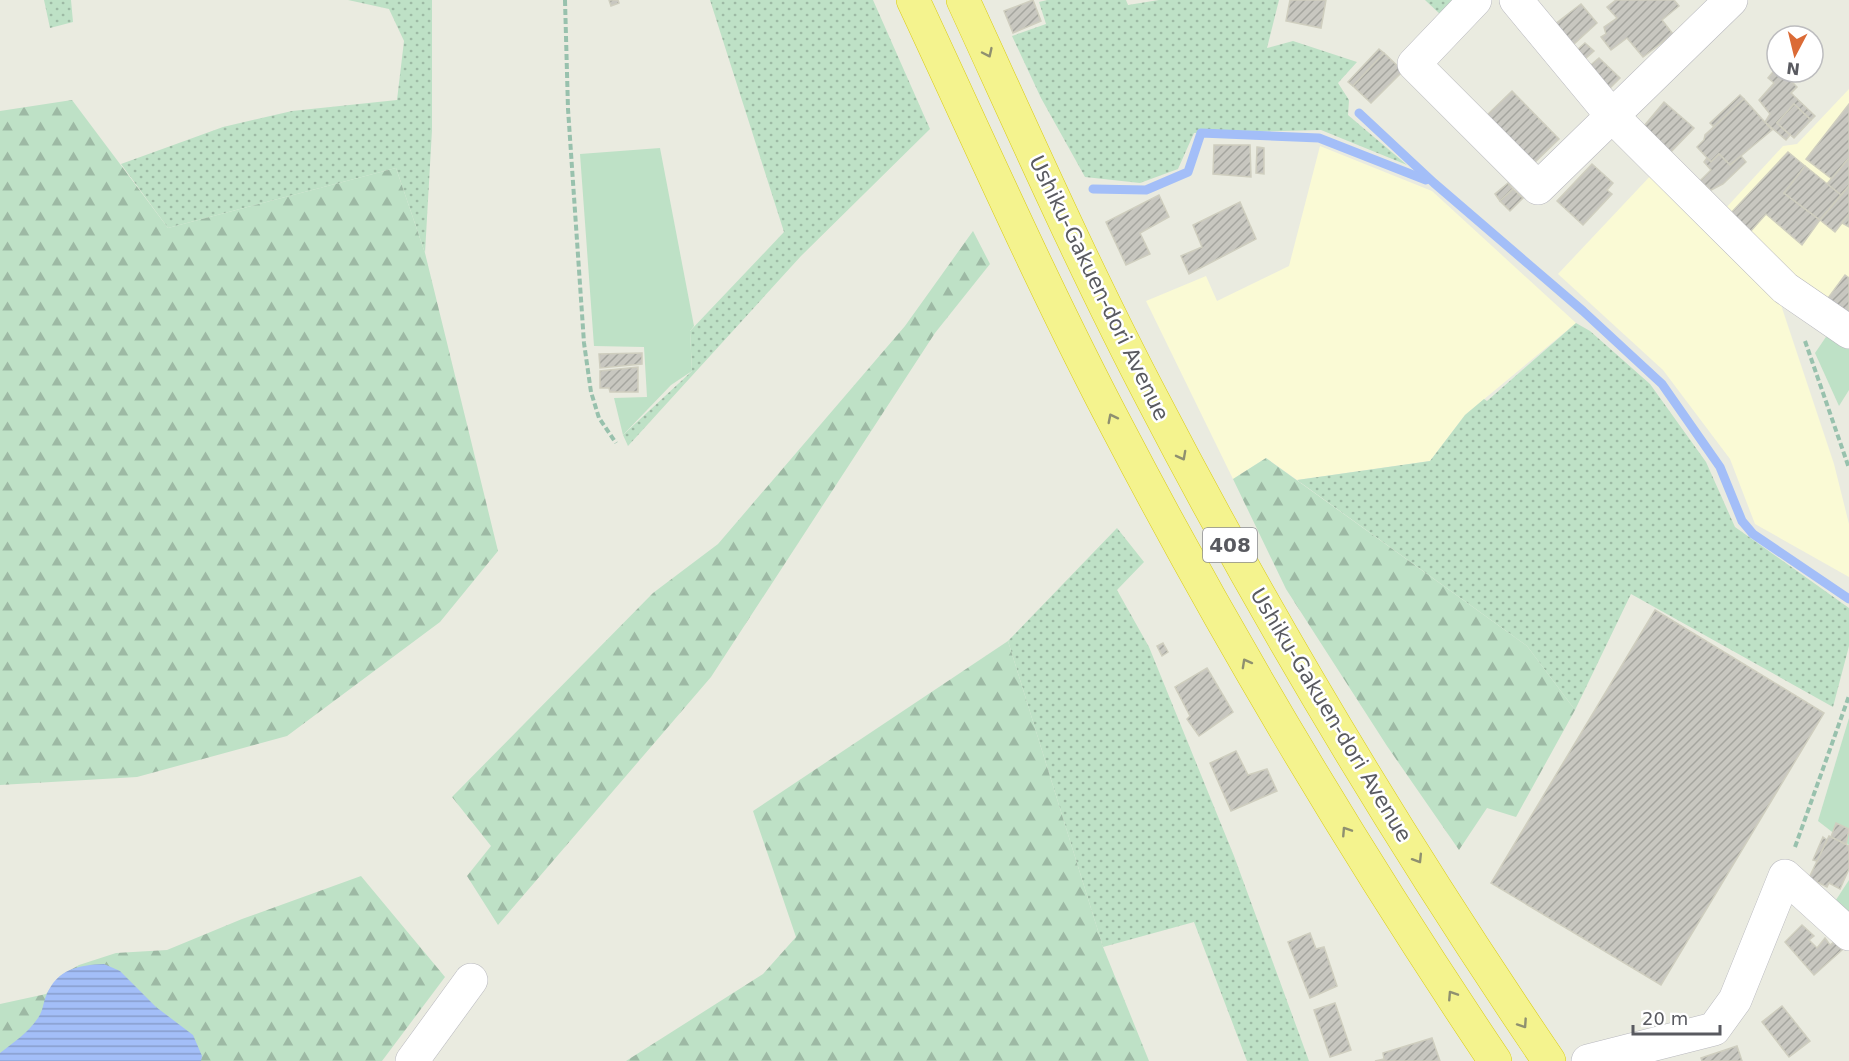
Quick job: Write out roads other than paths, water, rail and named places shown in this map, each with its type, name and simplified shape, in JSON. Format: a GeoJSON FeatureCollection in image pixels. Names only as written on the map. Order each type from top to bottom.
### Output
{"type":"FeatureCollection","features":[{"type":"Feature","properties":{"kind":"highway","name":"Ushiku-Gakuen-dori Avenue"},"geometry":{"type":"LineString","coordinates":[[913,0],[1051,296],[1117,428],[1186,555],[1330,807],[1496,1061]]}},
{"type":"Feature","properties":{"kind":"highway","name":"Ushiku-Gakuen-dori Avenue"},"geometry":{"type":"LineString","coordinates":[[963,0],[1088,273],[1225,536],[1372,786],[1549,1061]]}},
{"type":"Feature","properties":{"kind":"street"},"geometry":{"type":"LineString","coordinates":[[1475,0],[1414,64],[1538,188],[1731,0]]}},
{"type":"Feature","properties":{"kind":"street"},"geometry":{"type":"LineString","coordinates":[[1516,0],[1613,117],[1785,288],[1849,332]]}},
{"type":"Feature","properties":{"kind":"street"},"geometry":{"type":"LineString","coordinates":[[1588,1061],[1714,1029],[1735,1000],[1785,876],[1849,934]]}},
{"type":"Feature","properties":{"kind":"street"},"geometry":{"type":"LineString","coordinates":[[412,1061],[471,980]]}},
{"type":"Feature","properties":{"kind":"water"},"geometry":{"type":"Polygon","coordinates":[[[104,964],[120,971],[156,1007],[193,1035],[202,1056],[201,1061],[0,1061],[0,1053],[25,1033],[38,1018],[46,996],[62,974],[77,967],[104,964]]]}},
{"type":"Feature","properties":{"kind":"waterway"},"geometry":{"type":"LineString","coordinates":[[1359,113],[1434,183],[1583,311],[1662,384],[1720,467],[1742,521],[1753,534],[1849,599]]}},
{"type":"Feature","properties":{"kind":"waterway"},"geometry":{"type":"LineString","coordinates":[[1093,189],[1146,190],[1188,172],[1201,133],[1319,138],[1426,180]]}}]}
